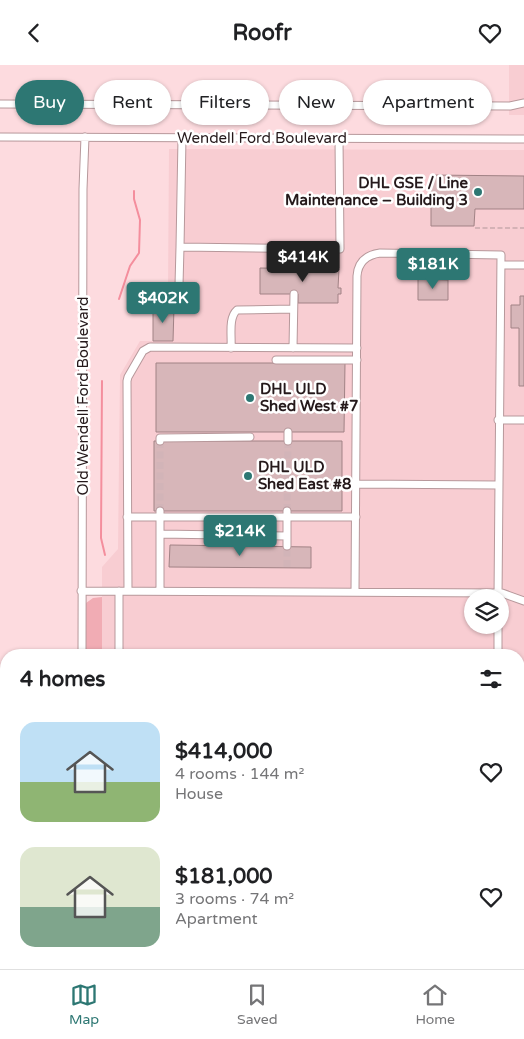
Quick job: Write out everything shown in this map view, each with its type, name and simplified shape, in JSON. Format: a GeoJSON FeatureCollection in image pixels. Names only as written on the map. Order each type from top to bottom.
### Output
{"type":"FeatureCollection","features":[{"type":"Feature","properties":{"kind":"street"},"geometry":{"type":"LineString","coordinates":[[0,104],[510,106],[524,103]]}},
{"type":"Feature","properties":{"kind":"street","name":"Wendell Ford Boulevard"},"geometry":{"type":"LineString","coordinates":[[0,137],[524,139]]}},
{"type":"Feature","properties":{"kind":"street","name":"Old Wendell Ford Boulevard"},"geometry":{"type":"LineString","coordinates":[[82,649],[83,189],[85,137]]}},
{"type":"Feature","properties":{"kind":"street"},"geometry":{"type":"LineString","coordinates":[[179,285],[182,138]]}},
{"type":"Feature","properties":{"kind":"street"},"geometry":{"type":"LineString","coordinates":[[180,247],[340,249],[339,138]]}},
{"type":"Feature","properties":{"kind":"street"},"geometry":{"type":"LineString","coordinates":[[355,593],[358,269],[360,263],[369,256],[380,253],[501,255],[498,420],[498,589]]}},
{"type":"Feature","properties":{"kind":"street"},"geometry":{"type":"LineString","coordinates":[[500,265],[524,265]]}},
{"type":"Feature","properties":{"kind":"street"},"geometry":{"type":"LineString","coordinates":[[293,348],[294,294]]}},
{"type":"Feature","properties":{"kind":"street"},"geometry":{"type":"LineString","coordinates":[[232,348],[232,319],[237,310],[294,309]]}},
{"type":"Feature","properties":{"kind":"street"},"geometry":{"type":"LineString","coordinates":[[128,591],[127,381],[143,351],[150,347],[357,348]]}},
{"type":"Feature","properties":{"kind":"street"},"geometry":{"type":"LineString","coordinates":[[276,359],[357,359]]}},
{"type":"Feature","properties":{"kind":"street"},"geometry":{"type":"LineString","coordinates":[[498,420],[524,420]]}},
{"type":"Feature","properties":{"kind":"street"},"geometry":{"type":"LineString","coordinates":[[288,432],[288,441]]}},
{"type":"Feature","properties":{"kind":"street"},"geometry":{"type":"LineString","coordinates":[[160,441],[160,438],[250,437]]}},
{"type":"Feature","properties":{"kind":"street"},"geometry":{"type":"LineString","coordinates":[[355,484],[498,485]]}},
{"type":"Feature","properties":{"kind":"street"},"geometry":{"type":"LineString","coordinates":[[127,517],[160,514],[287,514],[356,517]]}},
{"type":"Feature","properties":{"kind":"street"},"geometry":{"type":"LineString","coordinates":[[160,514],[160,591]]}},
{"type":"Feature","properties":{"kind":"street"},"geometry":{"type":"LineString","coordinates":[[287,514],[287,546]]}},
{"type":"Feature","properties":{"kind":"street"},"geometry":{"type":"LineString","coordinates":[[160,534],[287,536]]}},
{"type":"Feature","properties":{"kind":"street"},"geometry":{"type":"LineString","coordinates":[[82,591],[464,595]]}},
{"type":"Feature","properties":{"kind":"street"},"geometry":{"type":"LineString","coordinates":[[119,591],[119,649]]}},
{"type":"Feature","properties":{"kind":"street"},"geometry":{"type":"LineString","coordinates":[[509,598],[524,601]]}},
{"type":"Feature","properties":{"kind":"street"},"geometry":{"type":"LineString","coordinates":[[498,634],[498,649]]}},
{"type":"Feature","properties":{"kind":"path"},"geometry":{"type":"LineString","coordinates":[[475,228],[524,228]]}},
{"type":"Feature","properties":{"kind":"shaded area"},"geometry":{"type":"Polygon","coordinates":[[[509,65],[524,65],[524,115],[509,115],[509,65]]]}},
{"type":"Feature","properties":{"kind":"shaded area"},"geometry":{"type":"Polygon","coordinates":[[[169,149],[524,150],[524,649],[102,649],[102,567],[118,549],[120,375],[140,341],[153,341],[154,301],[168,291],[169,149]]]}},
{"type":"Feature","properties":{"kind":"shaded area"},"geometry":{"type":"Polygon","coordinates":[[[102,597],[102,649],[85,649],[86,603],[93,598],[102,597]]]}},
{"type":"Feature","properties":{"kind":"building","name":"DHL GSE / Line Maintenance – Building 3"},"geometry":{"type":"Polygon","coordinates":[[[431,175],[524,176],[524,209],[475,209],[474,226],[431,226],[431,175]]]}},
{"type":"Feature","properties":{"kind":"building"},"geometry":{"type":"Polygon","coordinates":[[[316,263],[328,263],[328,269],[339,269],[338,288],[341,288],[341,294],[338,294],[338,303],[298,303],[298,294],[260,294],[260,268],[316,269],[316,263]]]}},
{"type":"Feature","properties":{"kind":"building"},"geometry":{"type":"Polygon","coordinates":[[[418,279],[448,280],[448,300],[418,300],[418,279]]]}},
{"type":"Feature","properties":{"kind":"building"},"geometry":{"type":"Polygon","coordinates":[[[520,296],[524,296],[524,386],[519,386],[519,328],[511,328],[511,305],[520,305],[520,296]]]}},
{"type":"Feature","properties":{"kind":"building"},"geometry":{"type":"Polygon","coordinates":[[[153,307],[174,307],[173,341],[153,341],[153,307]]]}},
{"type":"Feature","properties":{"kind":"building","name":"DHL ULD Shed West #7"},"geometry":{"type":"Polygon","coordinates":[[[156,363],[345,363],[344,432],[156,432],[156,363]]]}},
{"type":"Feature","properties":{"kind":"building","name":"DHL ULD Shed East #8"},"geometry":{"type":"Polygon","coordinates":[[[154,441],[342,441],[342,511],[154,511],[154,441]]]}},
{"type":"Feature","properties":{"kind":"building"},"geometry":{"type":"Polygon","coordinates":[[[170,545],[311,547],[311,568],[169,567],[170,545]]]}},
{"type":"Feature","properties":{"kind":"waterway"},"geometry":{"type":"LineString","coordinates":[[119,299],[130,266],[139,253],[140,220],[134,199],[134,191]]}},
{"type":"Feature","properties":{"kind":"waterway"},"geometry":{"type":"LineString","coordinates":[[102,381],[101,538],[105,555]]}},
{"type":"Feature","properties":{"kind":"tunnel"},"geometry":{"type":"LineString","coordinates":[[160,441],[160,511]]}},
{"type":"Feature","properties":{"kind":"tunnel"},"geometry":{"type":"LineString","coordinates":[[287,511],[288,441]]}},
{"type":"Feature","properties":{"kind":"tunnel"},"geometry":{"type":"LineString","coordinates":[[287,546],[287,567]]}},
{"type":"Feature","properties":{"kind":"place","name":"DHL GSE / Line Maintenance – Building 3"},"geometry":{"type":"Point","coordinates":[478,192]}},
{"type":"Feature","properties":{"kind":"place","name":"DHL ULD Shed West #7"},"geometry":{"type":"Point","coordinates":[250,398]}},
{"type":"Feature","properties":{"kind":"place","name":"DHL ULD Shed East #8"},"geometry":{"type":"Point","coordinates":[248,476]}}]}
